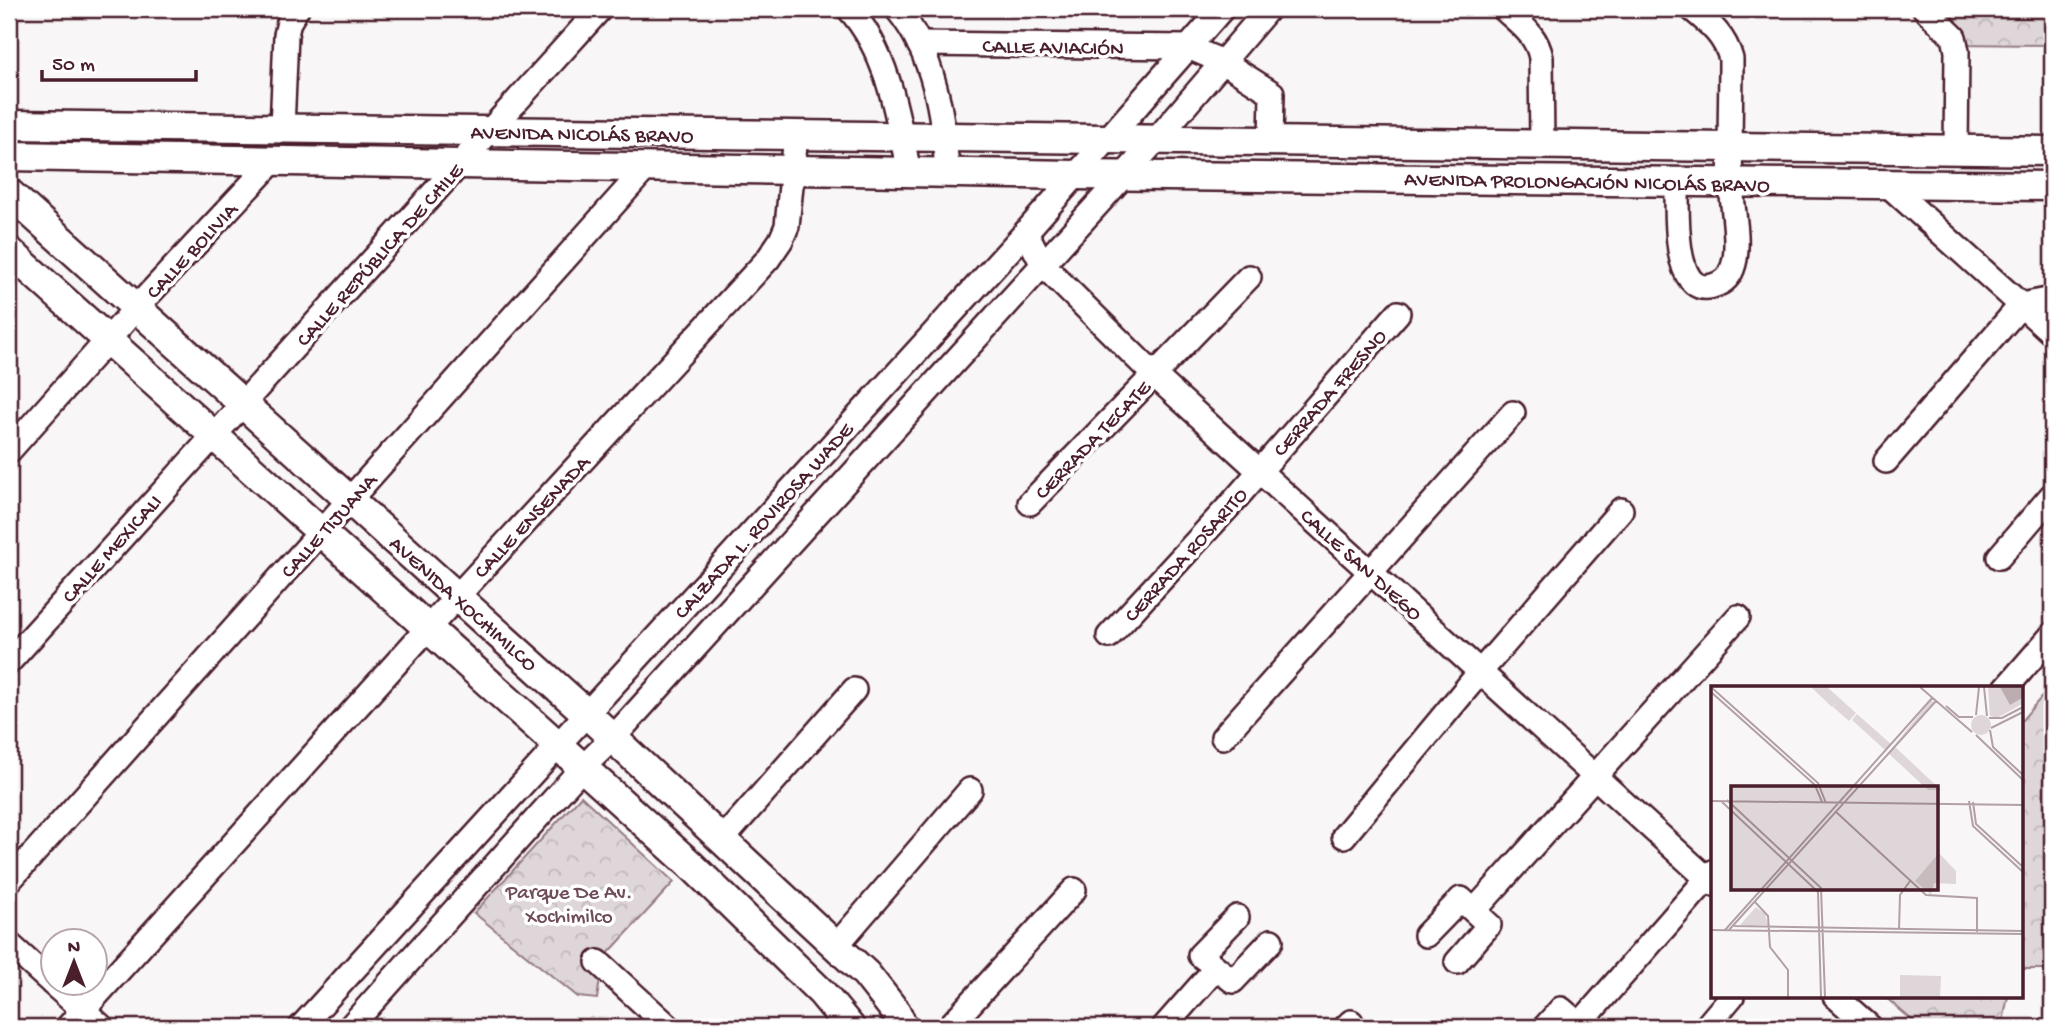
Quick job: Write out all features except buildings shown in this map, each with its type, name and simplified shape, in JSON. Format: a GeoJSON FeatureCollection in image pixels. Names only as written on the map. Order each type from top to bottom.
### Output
{"type":"FeatureCollection","features":[{"type":"Feature","properties":{"kind":"main road","name":"AVENIDA NICOLÁS BRAVO"},"geometry":{"type":"LineString","coordinates":[[9,125],[1156,140]]}},
{"type":"Feature","properties":{"kind":"main road","name":"AVENIDA PROLONGACIÓN NICOLÁS BRAVO"},"geometry":{"type":"LineString","coordinates":[[1156,140],[2052,151]]}},
{"type":"Feature","properties":{"kind":"main road","name":"AVENIDA NICOLÁS BRAVO"},"geometry":{"type":"LineString","coordinates":[[9,156],[1122,176]]}},
{"type":"Feature","properties":{"kind":"main road","name":"AVENIDA PROLONGACIÓN NICOLÁS BRAVO"},"geometry":{"type":"LineString","coordinates":[[1122,176],[2052,186]]}},
{"type":"Feature","properties":{"kind":"main road","name":"AVENIDA XOCHIMILCO"},"geometry":{"type":"LineString","coordinates":[[9,193],[613,738],[866,974],[900,1019]]}},
{"type":"Feature","properties":{"kind":"main road","name":"AVENIDA XOCHIMILCO"},"geometry":{"type":"LineString","coordinates":[[9,251],[692,866],[822,993],[850,1027]]}},
{"type":"Feature","properties":{"kind":"street"},"geometry":{"type":"LineString","coordinates":[[282,128],[286,36],[289,22],[298,9]]}},
{"type":"Feature","properties":{"kind":"street","name":"CALLE REPÚBLICA DE CHILE"},"geometry":{"type":"LineString","coordinates":[[213,435],[600,9]]}},
{"type":"Feature","properties":{"kind":"street"},"geometry":{"type":"LineString","coordinates":[[849,9],[873,41],[892,99],[909,173]]}},
{"type":"Feature","properties":{"kind":"street","name":"CALZADA L. ROVIROSA WADE"},"geometry":{"type":"LineString","coordinates":[[301,1027],[1026,232],[1222,9]]}},
{"type":"Feature","properties":{"kind":"street","name":"CALZADA L. ROVIROSA WADE"},"geometry":{"type":"LineString","coordinates":[[350,1027],[582,768],[613,738],[1156,140],[1268,9]]}},
{"type":"Feature","properties":{"kind":"street"},"geometry":{"type":"LineString","coordinates":[[1503,9],[1531,33],[1539,45],[1542,145]]}},
{"type":"Feature","properties":{"kind":"street"},"geometry":{"type":"LineString","coordinates":[[1677,182],[1679,254],[1684,270],[1691,281],[1703,286],[1716,286],[1727,278],[1736,256],[1731,183],[1731,59],[1727,44],[1719,33],[1692,9]]}},
{"type":"Feature","properties":{"kind":"street"},"geometry":{"type":"LineString","coordinates":[[1925,9],[1954,37],[1956,44],[1956,150]]}},
{"type":"Feature","properties":{"kind":"street"},"geometry":{"type":"LineString","coordinates":[[873,41],[901,10],[919,44],[937,94],[945,137],[947,173]]}},
{"type":"Feature","properties":{"kind":"street","name":"CALLE AVIACIÓN"},"geometry":{"type":"LineString","coordinates":[[919,44],[1188,47]]}},
{"type":"Feature","properties":{"kind":"street"},"geometry":{"type":"LineString","coordinates":[[1188,47],[1223,62],[1272,93],[1271,141]]}},
{"type":"Feature","properties":{"kind":"street","name":"CALLE ENSENADA"},"geometry":{"type":"LineString","coordinates":[[76,1019],[428,628],[768,258],[787,226],[796,135]]}},
{"type":"Feature","properties":{"kind":"street","name":"CALLE BOLIVIA"},"geometry":{"type":"LineString","coordinates":[[9,451],[137,307],[275,159]]}},
{"type":"Feature","properties":{"kind":"street","name":"CALLE TIJUANA"},"geometry":{"type":"LineString","coordinates":[[9,881],[646,168]]}},
{"type":"Feature","properties":{"kind":"street"},"geometry":{"type":"LineString","coordinates":[[1886,184],[2052,334]]}},
{"type":"Feature","properties":{"kind":"street","name":"CALLE SAN DIEGO"},"geometry":{"type":"LineString","coordinates":[[1026,232],[1043,265],[1154,375],[1711,878]]}},
{"type":"Feature","properties":{"kind":"street","name":"CERRADA TECATE"},"geometry":{"type":"LineString","coordinates":[[1030,503],[1249,277]]}},
{"type":"Feature","properties":{"kind":"street"},"geometry":{"type":"LineString","coordinates":[[1886,461],[2021,305],[2052,299]]}},
{"type":"Feature","properties":{"kind":"street","name":"CERRADA FRESNO"},"geometry":{"type":"LineString","coordinates":[[1259,471],[1398,313]]}},
{"type":"Feature","properties":{"kind":"street"},"geometry":{"type":"LineString","coordinates":[[1223,737],[1513,413]]}},
{"type":"Feature","properties":{"kind":"street","name":"CALLE MEXICALI"},"geometry":{"type":"LineString","coordinates":[[9,662],[213,435]]}},
{"type":"Feature","properties":{"kind":"street","name":"CERRADA ROSARITO"},"geometry":{"type":"LineString","coordinates":[[1109,636],[1259,471]]}},
{"type":"Feature","properties":{"kind":"street"},"geometry":{"type":"LineString","coordinates":[[1999,557],[2052,495]]}},
{"type":"Feature","properties":{"kind":"street"},"geometry":{"type":"LineString","coordinates":[[1344,836],[1480,672],[1621,510]]}},
{"type":"Feature","properties":{"kind":"street"},"geometry":{"type":"LineString","coordinates":[[1457,962],[1475,911],[1738,617]]}},
{"type":"Feature","properties":{"kind":"street"},"geometry":{"type":"LineString","coordinates":[[2008,686],[2052,635]]}},
{"type":"Feature","properties":{"kind":"street"},"geometry":{"type":"LineString","coordinates":[[722,840],[853,690]]}},
{"type":"Feature","properties":{"kind":"street"},"geometry":{"type":"LineString","coordinates":[[836,946],[970,790]]}},
{"type":"Feature","properties":{"kind":"street"},"geometry":{"type":"LineString","coordinates":[[1545,1027],[1561,1009],[1580,1026],[1711,878]]}},
{"type":"Feature","properties":{"kind":"street"},"geometry":{"type":"LineString","coordinates":[[948,1027],[1074,890]]}},
{"type":"Feature","properties":{"kind":"street"},"geometry":{"type":"LineString","coordinates":[[1426,935],[1475,911]]}},
{"type":"Feature","properties":{"kind":"street"},"geometry":{"type":"LineString","coordinates":[[1237,917],[1200,955],[1233,981],[1271,941]]}},
{"type":"Feature","properties":{"kind":"street"},"geometry":{"type":"LineString","coordinates":[[9,944],[38,970]]}},
{"type":"Feature","properties":{"kind":"street"},"geometry":{"type":"LineString","coordinates":[[598,962],[668,1027]]}},
{"type":"Feature","properties":{"kind":"street"},"geometry":{"type":"LineString","coordinates":[[1164,1027],[1216,968]]}},
{"type":"Feature","properties":{"kind":"street"},"geometry":{"type":"LineString","coordinates":[[63,998],[76,1019],[103,1027]]}},
{"type":"Feature","properties":{"kind":"street"},"geometry":{"type":"LineString","coordinates":[[1706,1027],[1730,998]]}},
{"type":"Feature","properties":{"kind":"street"},"geometry":{"type":"LineString","coordinates":[[1837,998],[1870,1027]]}},
{"type":"Feature","properties":{"kind":"street"},"geometry":{"type":"LineString","coordinates":[[900,1019],[919,1027]]}},
{"type":"Feature","properties":{"kind":"green space"},"geometry":{"type":"Polygon","coordinates":[[[1926,9],[2052,9],[2052,45],[1956,44],[1926,9]]]}},
{"type":"Feature","properties":{"kind":"green space"},"geometry":{"type":"Polygon","coordinates":[[[2052,685],[2052,969],[2022,969],[2022,720],[2052,685]]]}},
{"type":"Feature","properties":{"kind":"green space","name":"Parque De Av. Xochimilco"},"geometry":{"type":"Polygon","coordinates":[[[581,796],[674,882],[603,959],[597,999],[578,997],[474,913],[581,796]]]}},
{"type":"Feature","properties":{"kind":"green space"},"geometry":{"type":"Polygon","coordinates":[[[1886,998],[2008,998],[2002,1027],[1920,1027],[1886,998]]]}}]}
